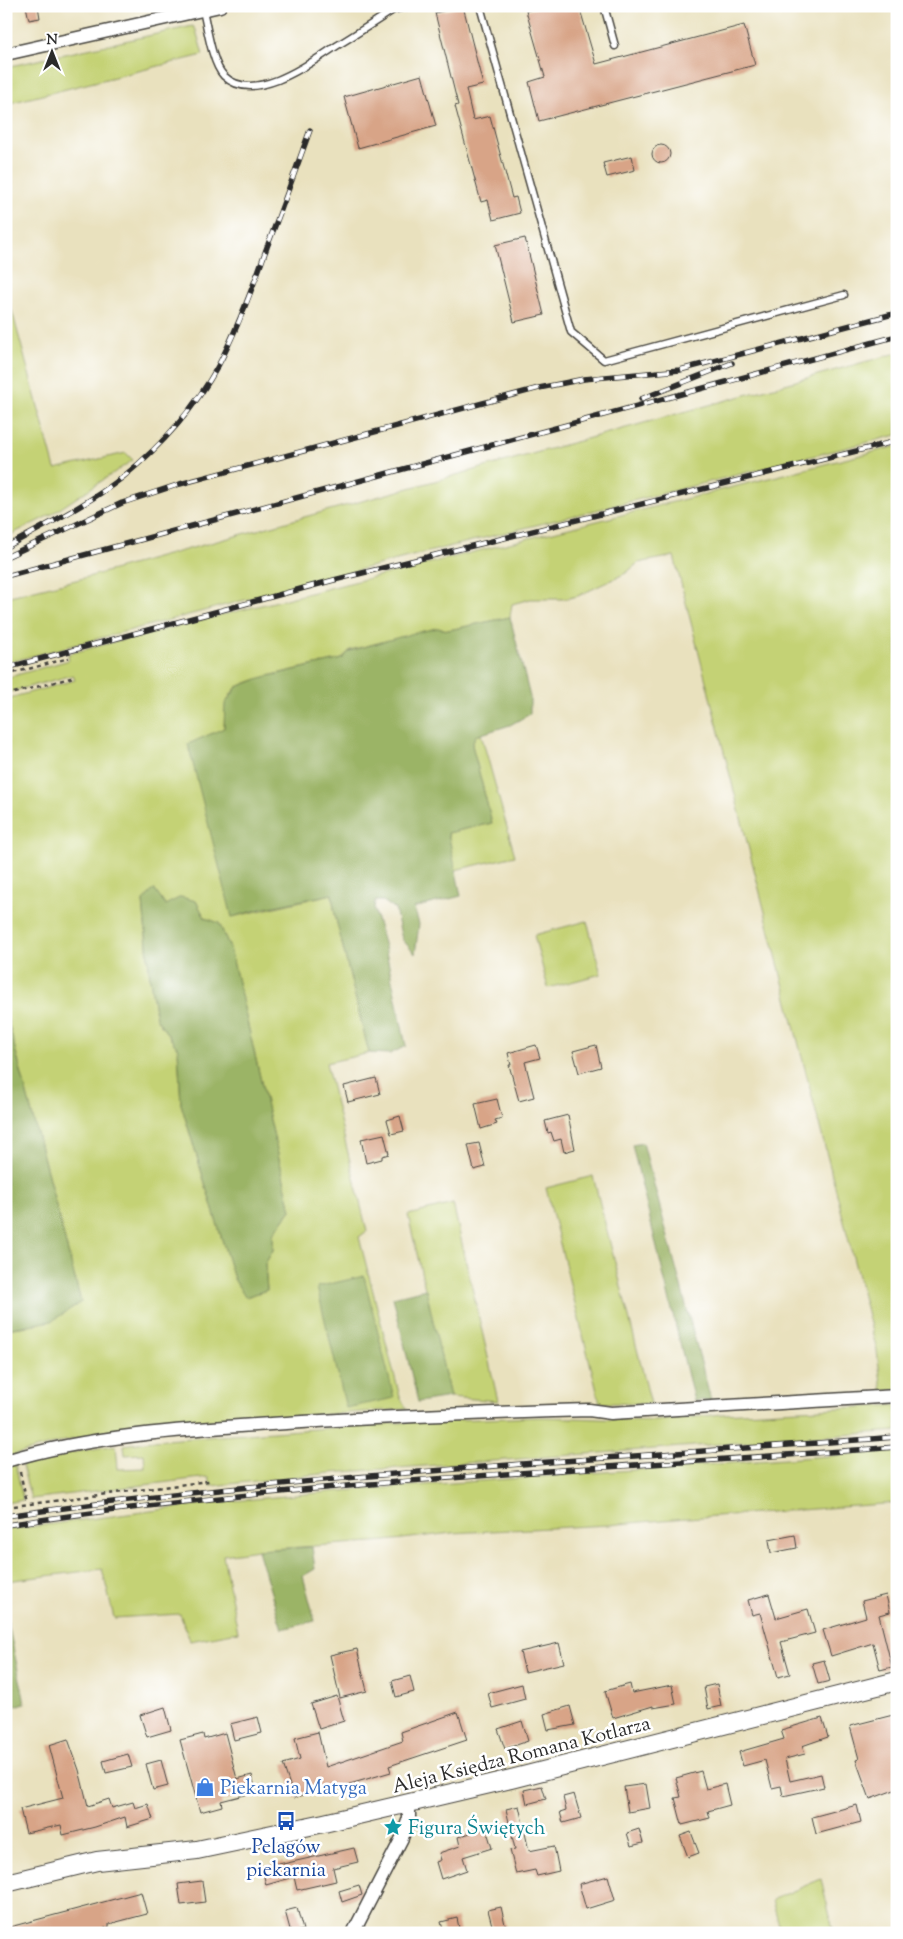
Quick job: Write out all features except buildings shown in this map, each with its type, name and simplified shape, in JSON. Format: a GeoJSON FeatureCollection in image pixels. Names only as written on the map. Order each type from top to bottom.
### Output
{"type":"FeatureCollection","features":[{"type":"Feature","properties":{"kind":"street"},"geometry":{"type":"LineString","coordinates":[[6,54],[220,6]]}},
{"type":"Feature","properties":{"kind":"street"},"geometry":{"type":"LineString","coordinates":[[11,1460],[71,1446],[127,1437],[228,1427],[421,1415],[588,1410],[611,1413],[897,1396]]}},
{"type":"Feature","properties":{"kind":"street","name":"Aleja Księdza Romana Kotlarza"},"geometry":{"type":"LineString","coordinates":[[6,1882],[97,1860],[165,1854],[228,1844],[409,1804],[897,1681]]}},
{"type":"Feature","properties":{"kind":"street"},"geometry":{"type":"LineString","coordinates":[[353,1933],[404,1833],[409,1818],[409,1804]]}},
{"type":"Feature","properties":{"kind":"lane"},"geometry":{"type":"LineString","coordinates":[[203,10],[216,61],[223,75],[238,84],[266,84],[294,74],[393,10],[408,6]]}},
{"type":"Feature","properties":{"kind":"lane"},"geometry":{"type":"LineString","coordinates":[[480,6],[571,332],[604,360],[844,295]]}},
{"type":"Feature","properties":{"kind":"lane"},"geometry":{"type":"LineString","coordinates":[[604,6],[615,46]]}},
{"type":"Feature","properties":{"kind":"path"},"geometry":{"type":"LineString","coordinates":[[6,675],[69,658]]}},
{"type":"Feature","properties":{"kind":"path"},"geometry":{"type":"LineString","coordinates":[[6,695],[74,677]]}},
{"type":"Feature","properties":{"kind":"path"},"geometry":{"type":"LineString","coordinates":[[11,1460],[28,1503]]}},
{"type":"Feature","properties":{"kind":"path"},"geometry":{"type":"LineString","coordinates":[[6,1507],[210,1481]]}},
{"type":"Feature","properties":{"kind":"green space"},"geometry":{"type":"Polygon","coordinates":[[[193,26],[196,30],[203,55],[6,104],[6,67],[193,26]]]}},
{"type":"Feature","properties":{"kind":"green space"},"geometry":{"type":"Polygon","coordinates":[[[6,289],[55,469],[126,453],[133,460],[52,514],[6,537],[6,289]]]}},
{"type":"Feature","properties":{"kind":"green space"},"geometry":{"type":"Polygon","coordinates":[[[897,353],[897,435],[408,557],[6,663],[6,597],[84,578],[897,353]]]}},
{"type":"Feature","properties":{"kind":"green space"},"geometry":{"type":"Polygon","coordinates":[[[897,446],[897,1390],[882,1391],[877,1351],[674,556],[638,563],[626,573],[578,596],[564,599],[530,599],[512,604],[510,617],[449,630],[437,628],[350,650],[342,659],[254,680],[235,689],[227,703],[224,728],[232,917],[332,894],[335,915],[369,1053],[326,1063],[367,1231],[359,1237],[400,1397],[407,1409],[262,1419],[261,1415],[142,1428],[65,1441],[6,1457],[6,1329],[36,1325],[81,1302],[6,1014],[6,699],[75,680],[73,675],[6,693],[6,678],[69,660],[68,654],[897,446]],[[154,890],[143,901],[150,979],[156,1018],[178,1049],[181,1104],[234,1279],[246,1297],[267,1290],[265,1264],[273,1250],[273,1234],[291,1210],[230,948],[219,923],[205,918],[196,901],[165,905],[154,890]]]}},
{"type":"Feature","properties":{"kind":"green space"},"geometry":{"type":"Polygon","coordinates":[[[510,617],[530,697],[530,714],[510,725],[475,736],[472,745],[492,823],[448,833],[461,896],[414,908],[419,924],[415,954],[402,939],[395,909],[383,901],[375,901],[374,909],[385,947],[406,1046],[390,1054],[369,1053],[335,915],[332,894],[232,917],[188,744],[224,728],[225,704],[237,687],[260,678],[342,659],[350,651],[414,633],[437,628],[449,630],[510,617]]]}},
{"type":"Feature","properties":{"kind":"green space"},"geometry":{"type":"Polygon","coordinates":[[[481,734],[515,856],[455,870],[448,833],[492,823],[472,745],[475,735],[481,734]]]}},
{"type":"Feature","properties":{"kind":"green space"},"geometry":{"type":"Polygon","coordinates":[[[154,889],[165,905],[181,897],[196,901],[205,918],[219,923],[230,948],[291,1210],[273,1234],[273,1250],[265,1264],[267,1290],[245,1297],[234,1279],[181,1104],[178,1049],[156,1018],[150,979],[143,901],[154,889]]]}},
{"type":"Feature","properties":{"kind":"green space"},"geometry":{"type":"Polygon","coordinates":[[[587,921],[601,974],[548,988],[534,935],[587,921]]]}},
{"type":"Feature","properties":{"kind":"green space"},"geometry":{"type":"Polygon","coordinates":[[[6,1014],[81,1302],[52,1321],[6,1329],[6,1014]]]}},
{"type":"Feature","properties":{"kind":"green space"},"geometry":{"type":"Polygon","coordinates":[[[643,1143],[711,1400],[694,1401],[632,1145],[643,1143]]]}},
{"type":"Feature","properties":{"kind":"green space"},"geometry":{"type":"Polygon","coordinates":[[[593,1176],[651,1404],[600,1403],[546,1188],[593,1176]]]}},
{"type":"Feature","properties":{"kind":"green space"},"geometry":{"type":"Polygon","coordinates":[[[453,1204],[498,1401],[450,1397],[408,1215],[453,1204]]]}},
{"type":"Feature","properties":{"kind":"green space"},"geometry":{"type":"Polygon","coordinates":[[[364,1276],[394,1398],[346,1408],[317,1287],[364,1276]]]}},
{"type":"Feature","properties":{"kind":"green space"},"geometry":{"type":"Polygon","coordinates":[[[426,1289],[450,1397],[418,1402],[393,1297],[426,1289]]]}},
{"type":"Feature","properties":{"kind":"green space"},"geometry":{"type":"Polygon","coordinates":[[[897,1405],[897,1431],[330,1473],[211,1486],[209,1477],[31,1499],[22,1465],[23,1461],[116,1445],[118,1469],[145,1468],[144,1454],[125,1455],[124,1445],[152,1441],[424,1421],[542,1417],[655,1421],[723,1414],[897,1405]]]}},
{"type":"Feature","properties":{"kind":"green space"},"geometry":{"type":"Polygon","coordinates":[[[897,1451],[897,1503],[608,1525],[452,1533],[386,1541],[258,1550],[223,1555],[238,1632],[190,1641],[180,1614],[114,1618],[102,1569],[6,1581],[6,1530],[212,1503],[327,1492],[897,1451]]]}},
{"type":"Feature","properties":{"kind":"green space"},"geometry":{"type":"Polygon","coordinates":[[[15,1463],[23,1500],[6,1503],[6,1465],[15,1463]]]}},
{"type":"Feature","properties":{"kind":"green space"},"geometry":{"type":"Polygon","coordinates":[[[312,1547],[315,1569],[303,1576],[315,1621],[282,1629],[258,1550],[312,1547]]]}},
{"type":"Feature","properties":{"kind":"green space"},"geometry":{"type":"Polygon","coordinates":[[[6,1614],[25,1703],[6,1709],[6,1614]]]}},
{"type":"Feature","properties":{"kind":"green space"},"geometry":{"type":"Polygon","coordinates":[[[821,1879],[834,1933],[781,1933],[772,1900],[821,1879]]]}},
{"type":"Feature","properties":{"kind":"railway"},"geometry":{"type":"LineString","coordinates":[[6,547],[81,506],[123,477],[163,440],[199,397],[218,366],[239,322],[310,130]]}},
{"type":"Feature","properties":{"kind":"railway"},"geometry":{"type":"LineString","coordinates":[[6,557],[122,503],[180,484],[539,388],[584,379],[680,370],[897,313]]}},
{"type":"Feature","properties":{"kind":"railway"},"geometry":{"type":"LineString","coordinates":[[6,576],[897,336]]}},
{"type":"Feature","properties":{"kind":"railway"},"geometry":{"type":"LineString","coordinates":[[641,399],[732,363]]}},
{"type":"Feature","properties":{"kind":"railway"},"geometry":{"type":"LineString","coordinates":[[6,668],[334,580],[897,441]]}},
{"type":"Feature","properties":{"kind":"railway"},"geometry":{"type":"LineString","coordinates":[[6,1516],[228,1489],[451,1469],[897,1437]]}},
{"type":"Feature","properties":{"kind":"railway"},"geometry":{"type":"LineString","coordinates":[[6,1525],[228,1497],[339,1487],[897,1447]]}},
{"type":"Feature","properties":{"kind":"place","name":"Piekarnia Matyga"},"geometry":{"type":"Point","coordinates":[205,1787]}},
{"type":"Feature","properties":{"kind":"place","name":"Pelagów piekarnia"},"geometry":{"type":"Point","coordinates":[286,1821]}},
{"type":"Feature","properties":{"kind":"place","name":"Figura Świętych"},"geometry":{"type":"Point","coordinates":[393,1827]}}]}
